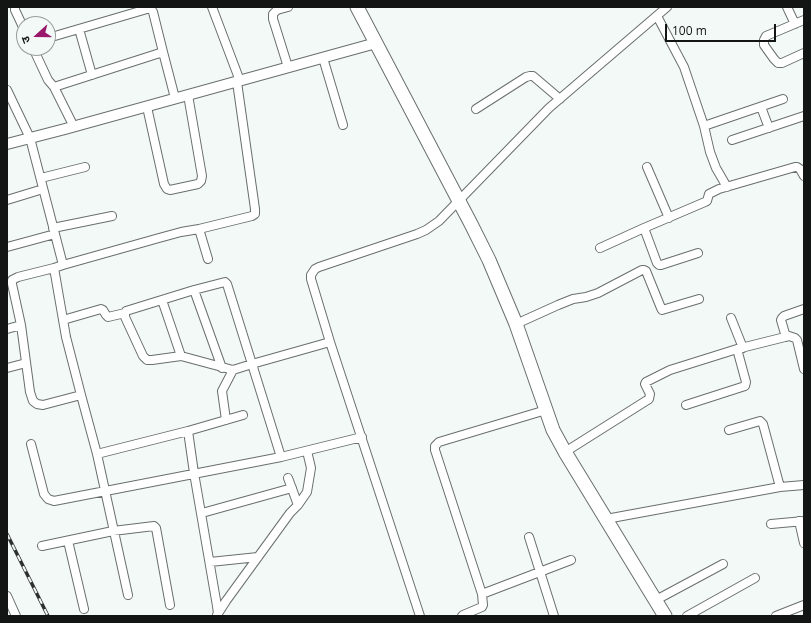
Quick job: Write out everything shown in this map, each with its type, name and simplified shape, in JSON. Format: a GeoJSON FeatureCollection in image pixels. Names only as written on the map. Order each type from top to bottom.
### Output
{"type":"FeatureCollection","features":[{"type":"Feature","properties":{"kind":"highway"},"geometry":{"type":"LineString","coordinates":[[357,7],[489,260],[516,324],[553,430],[656,600],[664,616]]}},
{"type":"Feature","properties":{"kind":"street"},"geometry":{"type":"LineString","coordinates":[[81,395],[43,405],[37,404],[33,401],[30,392],[21,325],[12,280],[18,277],[181,232],[199,230],[255,214],[238,81],[212,7]]}},
{"type":"Feature","properties":{"kind":"street"},"geometry":{"type":"LineString","coordinates":[[288,7],[277,10],[273,14],[273,20],[288,68]]}},
{"type":"Feature","properties":{"kind":"street"},"geometry":{"type":"LineString","coordinates":[[420,616],[330,342],[311,275],[319,267],[417,234],[439,221],[549,108],[667,7]]}},
{"type":"Feature","properties":{"kind":"street"},"geometry":{"type":"LineString","coordinates":[[787,7],[795,24]]}},
{"type":"Feature","properties":{"kind":"street"},"geometry":{"type":"LineString","coordinates":[[56,36],[150,8],[153,12],[175,98]]}},
{"type":"Feature","properties":{"kind":"street"},"geometry":{"type":"LineString","coordinates":[[656,16],[684,67],[704,126],[710,152],[716,168],[727,187]]}},
{"type":"Feature","properties":{"kind":"street"},"geometry":{"type":"LineString","coordinates":[[804,20],[766,36],[764,40],[764,45],[778,63],[782,63],[804,53]]}},
{"type":"Feature","properties":{"kind":"street"},"geometry":{"type":"LineString","coordinates":[[79,29],[92,75]]}},
{"type":"Feature","properties":{"kind":"street"},"geometry":{"type":"LineString","coordinates":[[7,144],[74,127],[376,43]]}},
{"type":"Feature","properties":{"kind":"street"},"geometry":{"type":"LineString","coordinates":[[54,87],[163,52]]}},
{"type":"Feature","properties":{"kind":"street"},"geometry":{"type":"LineString","coordinates":[[37,56],[74,127]]}},
{"type":"Feature","properties":{"kind":"street"},"geometry":{"type":"LineString","coordinates":[[322,58],[343,125]]}},
{"type":"Feature","properties":{"kind":"street"},"geometry":{"type":"LineString","coordinates":[[476,109],[526,77],[530,76],[532,76],[560,99]]}},
{"type":"Feature","properties":{"kind":"street"},"geometry":{"type":"LineString","coordinates":[[7,90],[30,138],[64,265]]}},
{"type":"Feature","properties":{"kind":"street"},"geometry":{"type":"LineString","coordinates":[[147,106],[164,184],[167,189],[170,190],[198,184],[201,181],[202,176],[188,95]]}},
{"type":"Feature","properties":{"kind":"street"},"geometry":{"type":"LineString","coordinates":[[704,126],[783,99]]}},
{"type":"Feature","properties":{"kind":"street"},"geometry":{"type":"LineString","coordinates":[[761,107],[769,128]]}},
{"type":"Feature","properties":{"kind":"street"},"geometry":{"type":"LineString","coordinates":[[732,140],[804,116]]}},
{"type":"Feature","properties":{"kind":"street"},"geometry":{"type":"LineString","coordinates":[[41,178],[85,167]]}},
{"type":"Feature","properties":{"kind":"street"},"geometry":{"type":"LineString","coordinates":[[647,167],[669,218]]}},
{"type":"Feature","properties":{"kind":"street"},"geometry":{"type":"LineString","coordinates":[[600,248],[707,201],[711,192],[795,167],[798,167],[804,176]]}},
{"type":"Feature","properties":{"kind":"street"},"geometry":{"type":"LineString","coordinates":[[7,200],[43,189]]}},
{"type":"Feature","properties":{"kind":"street"},"geometry":{"type":"LineString","coordinates":[[7,247],[54,231],[112,216]]}},
{"type":"Feature","properties":{"kind":"street"},"geometry":{"type":"LineString","coordinates":[[644,228],[659,265],[698,253]]}},
{"type":"Feature","properties":{"kind":"street"},"geometry":{"type":"LineString","coordinates":[[199,230],[208,260]]}},
{"type":"Feature","properties":{"kind":"street"},"geometry":{"type":"LineString","coordinates":[[54,268],[66,337],[98,454],[113,531],[128,595]]}},
{"type":"Feature","properties":{"kind":"street"},"geometry":{"type":"LineString","coordinates":[[516,324],[573,299],[598,293],[642,270],[646,271],[662,310],[700,299]]}},
{"type":"Feature","properties":{"kind":"street"},"geometry":{"type":"LineString","coordinates":[[63,320],[101,309],[108,317],[194,290],[225,282],[227,284],[281,456]]}},
{"type":"Feature","properties":{"kind":"street"},"geometry":{"type":"LineString","coordinates":[[194,290],[222,368]]}},
{"type":"Feature","properties":{"kind":"street"},"geometry":{"type":"LineString","coordinates":[[162,300],[181,356]]}},
{"type":"Feature","properties":{"kind":"street"},"geometry":{"type":"LineString","coordinates":[[786,337],[781,320],[782,318],[804,309]]}},
{"type":"Feature","properties":{"kind":"street"},"geometry":{"type":"LineString","coordinates":[[124,313],[143,356],[147,360],[181,356],[233,370],[330,342]]}},
{"type":"Feature","properties":{"kind":"street"},"geometry":{"type":"LineString","coordinates":[[686,405],[744,386],[746,382],[740,349],[731,318]]}},
{"type":"Feature","properties":{"kind":"street"},"geometry":{"type":"LineString","coordinates":[[7,329],[21,325]]}},
{"type":"Feature","properties":{"kind":"street"},"geometry":{"type":"LineString","coordinates":[[565,452],[649,399],[650,394],[645,384],[646,382],[670,370],[789,336],[797,340],[804,369]]}},
{"type":"Feature","properties":{"kind":"street"},"geometry":{"type":"LineString","coordinates":[[7,368],[26,363]]}},
{"type":"Feature","properties":{"kind":"street"},"geometry":{"type":"LineString","coordinates":[[226,420],[222,391],[233,370]]}},
{"type":"Feature","properties":{"kind":"street"},"geometry":{"type":"LineString","coordinates":[[462,616],[482,607],[482,594],[435,450],[435,446],[439,442],[546,410]]}},
{"type":"Feature","properties":{"kind":"street"},"geometry":{"type":"LineString","coordinates":[[98,454],[243,415]]}},
{"type":"Feature","properties":{"kind":"street"},"geometry":{"type":"LineString","coordinates":[[729,430],[760,421],[764,424],[780,487]]}},
{"type":"Feature","properties":{"kind":"street"},"geometry":{"type":"LineString","coordinates":[[188,431],[219,615]]}},
{"type":"Feature","properties":{"kind":"street"},"geometry":{"type":"LineString","coordinates":[[31,444],[44,494],[48,499],[54,501],[307,451],[362,437]]}},
{"type":"Feature","properties":{"kind":"street"},"geometry":{"type":"LineString","coordinates":[[219,615],[258,557],[307,492],[310,468],[307,451]]}},
{"type":"Feature","properties":{"kind":"street"},"geometry":{"type":"LineString","coordinates":[[288,478],[298,505]]}},
{"type":"Feature","properties":{"kind":"street"},"geometry":{"type":"LineString","coordinates":[[606,518],[780,487],[804,485]]}},
{"type":"Feature","properties":{"kind":"street"},"geometry":{"type":"LineString","coordinates":[[202,513],[292,488]]}},
{"type":"Feature","properties":{"kind":"street"},"geometry":{"type":"LineString","coordinates":[[771,524],[801,521],[804,543]]}},
{"type":"Feature","properties":{"kind":"street"},"geometry":{"type":"LineString","coordinates":[[42,546],[113,531],[152,525],[156,528],[170,605]]}},
{"type":"Feature","properties":{"kind":"street"},"geometry":{"type":"LineString","coordinates":[[529,537],[554,616]]}},
{"type":"Feature","properties":{"kind":"street"},"geometry":{"type":"LineString","coordinates":[[68,540],[84,609]]}},
{"type":"Feature","properties":{"kind":"street"},"geometry":{"type":"LineString","coordinates":[[210,562],[258,557]]}},
{"type":"Feature","properties":{"kind":"street"},"geometry":{"type":"LineString","coordinates":[[482,594],[571,560]]}},
{"type":"Feature","properties":{"kind":"street"},"geometry":{"type":"LineString","coordinates":[[656,600],[723,564]]}},
{"type":"Feature","properties":{"kind":"street"},"geometry":{"type":"LineString","coordinates":[[687,616],[755,578]]}},
{"type":"Feature","properties":{"kind":"street"},"geometry":{"type":"LineString","coordinates":[[7,596],[16,616]]}},
{"type":"Feature","properties":{"kind":"street"},"geometry":{"type":"LineString","coordinates":[[776,616],[804,605]]}},
{"type":"Feature","properties":{"kind":"railway"},"geometry":{"type":"LineString","coordinates":[[7,534],[48,616]]}}]}
